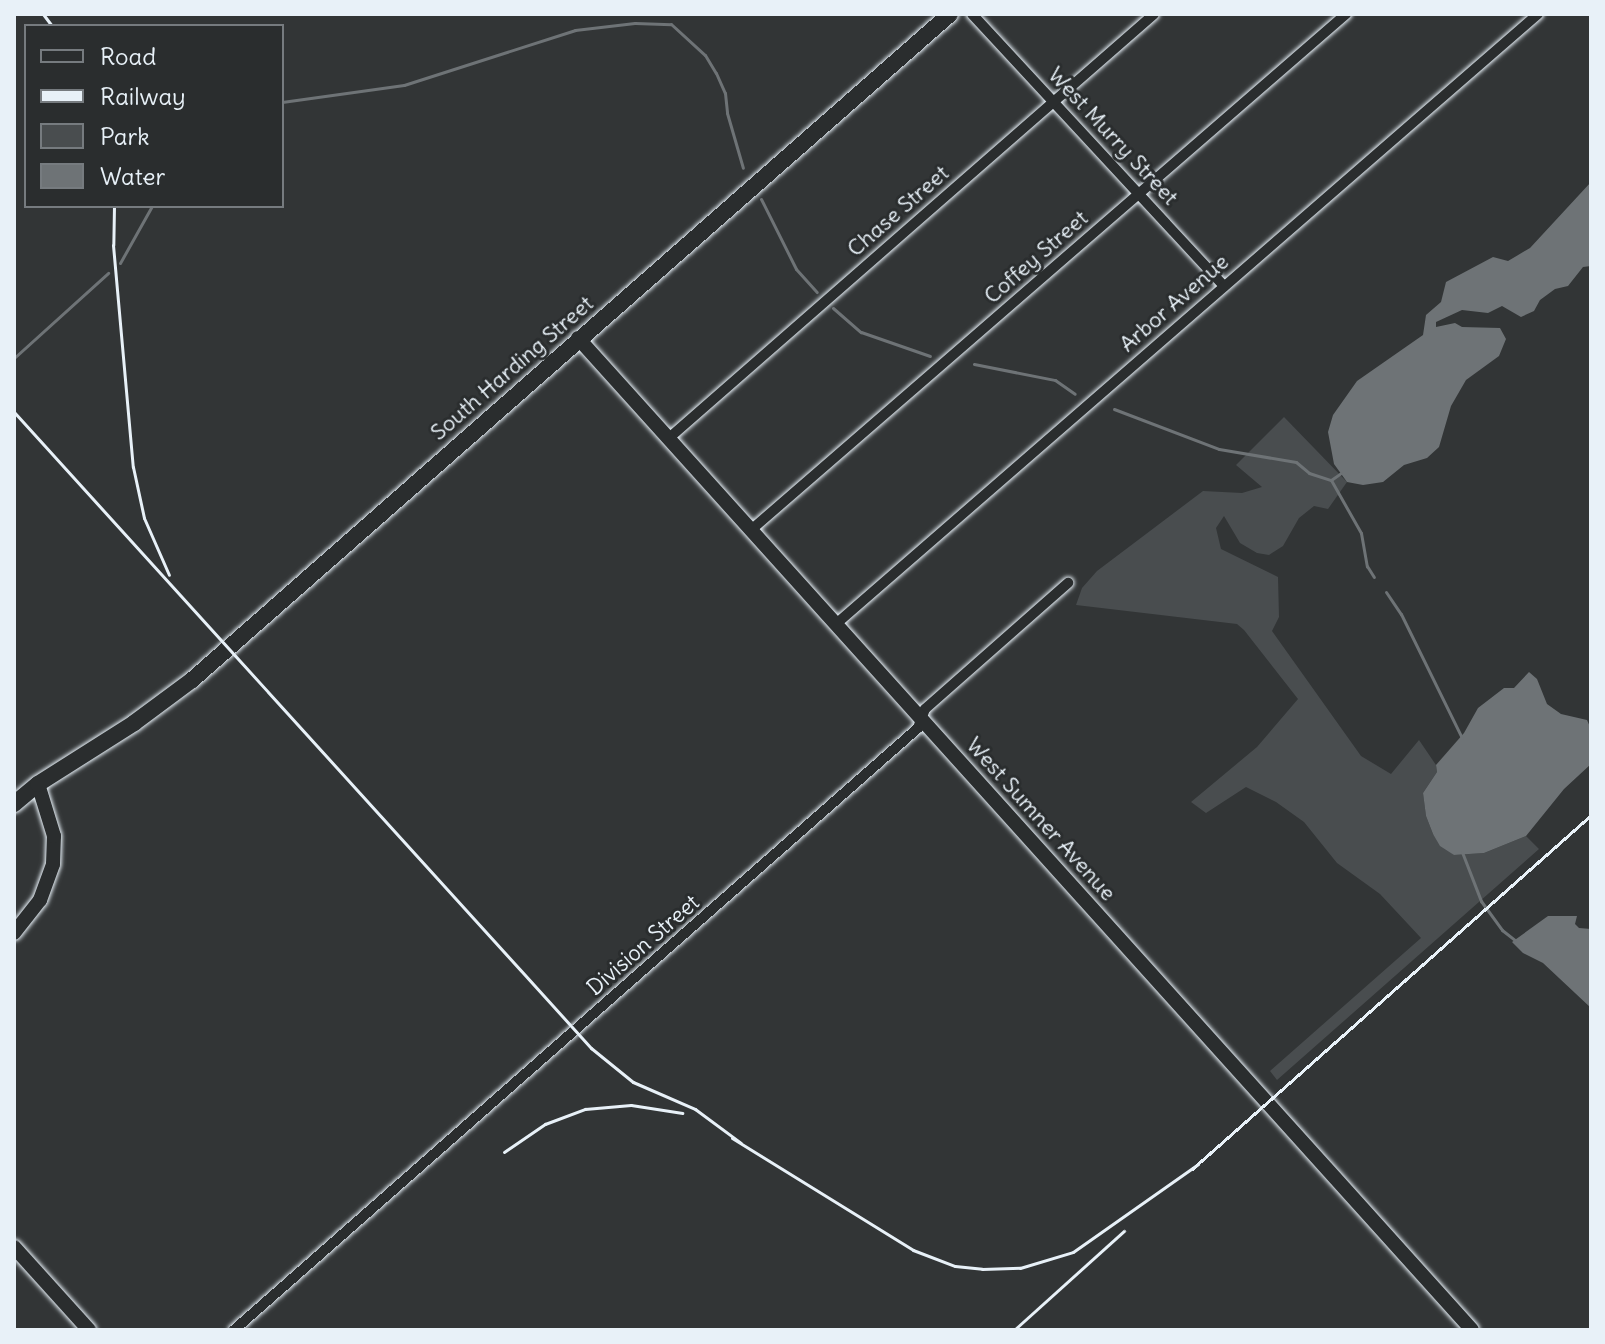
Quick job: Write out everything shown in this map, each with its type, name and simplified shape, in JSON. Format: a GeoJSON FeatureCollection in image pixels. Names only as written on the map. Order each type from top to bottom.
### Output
{"type":"FeatureCollection","features":[{"type":"Feature","properties":{"kind":"main road","name":"South Harding Street"},"geometry":{"type":"LineString","coordinates":[[14,804],[38,784],[192,680],[950,14]]}},
{"type":"Feature","properties":{"kind":"street","name":"West Murry Street"},"geometry":{"type":"LineString","coordinates":[[972,14],[1224,286]]}},
{"type":"Feature","properties":{"kind":"street","name":"Chase Street"},"geometry":{"type":"LineString","coordinates":[[669,438],[1154,14]]}},
{"type":"Feature","properties":{"kind":"street","name":"Coffey Street"},"geometry":{"type":"LineString","coordinates":[[751,530],[1346,14]]}},
{"type":"Feature","properties":{"kind":"street","name":"Arbor Avenue"},"geometry":{"type":"LineString","coordinates":[[836,624],[1538,14]]}},
{"type":"Feature","properties":{"kind":"street","name":"West Sumner Avenue"},"geometry":{"type":"LineString","coordinates":[[578,338],[1472,1330]]}},
{"type":"Feature","properties":{"kind":"street","name":"Division Street"},"geometry":{"type":"LineString","coordinates":[[234,1330],[923,721],[925,709],[1068,583]]}},
{"type":"Feature","properties":{"kind":"street"},"geometry":{"type":"LineString","coordinates":[[14,933],[40,900],[53,864],[54,836],[38,784]]}},
{"type":"Feature","properties":{"kind":"street"},"geometry":{"type":"LineString","coordinates":[[14,1247],[89,1330]]}},
{"type":"Feature","properties":{"kind":"green space"},"geometry":{"type":"Polygon","coordinates":[[[1284,417],[1347,482],[1328,509],[1314,506],[1299,518],[1283,546],[1269,555],[1257,553],[1240,543],[1224,516],[1216,528],[1221,549],[1278,577],[1279,617],[1272,631],[1361,756],[1391,774],[1419,740],[1436,765],[1437,772],[1423,793],[1426,816],[1433,834],[1454,855],[1484,853],[1526,836],[1539,849],[1277,1080],[1270,1071],[1421,938],[1380,894],[1337,863],[1304,822],[1276,802],[1246,787],[1206,813],[1191,802],[1257,747],[1298,699],[1244,630],[1237,624],[1076,605],[1082,588],[1097,571],[1203,491],[1242,493],[1262,487],[1236,465],[1284,417]]]}},
{"type":"Feature","properties":{"kind":"water"},"geometry":{"type":"Polygon","coordinates":[[[1591,182],[1591,266],[1583,267],[1568,286],[1555,289],[1540,300],[1534,311],[1521,317],[1502,306],[1488,313],[1462,310],[1436,322],[1436,327],[1455,323],[1462,327],[1500,328],[1506,339],[1499,356],[1466,380],[1451,406],[1439,447],[1427,458],[1404,465],[1383,482],[1363,485],[1347,482],[1334,464],[1328,432],[1333,415],[1357,381],[1423,335],[1426,315],[1441,302],[1446,282],[1493,257],[1508,261],[1530,248],[1591,182]]]}},
{"type":"Feature","properties":{"kind":"water"},"geometry":{"type":"Polygon","coordinates":[[[1529,672],[1537,679],[1547,704],[1561,714],[1587,720],[1591,729],[1591,764],[1564,789],[1526,836],[1484,853],[1454,855],[1440,846],[1433,834],[1426,816],[1423,793],[1437,772],[1436,765],[1464,733],[1478,708],[1504,688],[1514,688],[1529,672]]]}},
{"type":"Feature","properties":{"kind":"water"},"geometry":{"type":"Polygon","coordinates":[[[1548,916],[1577,916],[1575,924],[1579,928],[1591,929],[1591,1008],[1543,963],[1523,953],[1512,942],[1548,916]]]}},
{"type":"Feature","properties":{"kind":"waterway"},"geometry":{"type":"LineString","coordinates":[[284,102],[404,85],[575,30],[635,23],[671,24],[705,55],[716,73],[725,93],[727,113],[743,168]]}},
{"type":"Feature","properties":{"kind":"waterway"},"geometry":{"type":"LineString","coordinates":[[761,199],[796,269],[817,292]]}},
{"type":"Feature","properties":{"kind":"waterway"},"geometry":{"type":"LineString","coordinates":[[120,263],[151,208]]}},
{"type":"Feature","properties":{"kind":"waterway"},"geometry":{"type":"LineString","coordinates":[[14,358],[108,273]]}},
{"type":"Feature","properties":{"kind":"waterway"},"geometry":{"type":"LineString","coordinates":[[833,308],[861,332],[930,356]]}},
{"type":"Feature","properties":{"kind":"waterway"},"geometry":{"type":"LineString","coordinates":[[974,364],[1055,380],[1075,394]]}},
{"type":"Feature","properties":{"kind":"waterway"},"geometry":{"type":"LineString","coordinates":[[1114,409],[1219,449],[1296,462],[1309,473],[1331,480],[1361,533],[1367,566],[1374,577]]}},
{"type":"Feature","properties":{"kind":"waterway"},"geometry":{"type":"LineString","coordinates":[[1331,480],[1341,473]]}},
{"type":"Feature","properties":{"kind":"waterway"},"geometry":{"type":"LineString","coordinates":[[1386,592],[1401,614],[1462,738]]}},
{"type":"Feature","properties":{"kind":"waterway"},"geometry":{"type":"LineString","coordinates":[[1462,852],[1481,901],[1502,930],[1515,940]]}},
{"type":"Feature","properties":{"kind":"railway"},"geometry":{"type":"LineString","coordinates":[[43,14],[50,24]]}},
{"type":"Feature","properties":{"kind":"railway"},"geometry":{"type":"LineString","coordinates":[[114,208],[113,245],[133,467],[144,518],[169,575]]}},
{"type":"Feature","properties":{"kind":"railway"},"geometry":{"type":"LineString","coordinates":[[14,412],[591,1048],[633,1082],[695,1109],[741,1143]]}},
{"type":"Feature","properties":{"kind":"railway"},"geometry":{"type":"LineString","coordinates":[[1192,1169],[1591,815]]}},
{"type":"Feature","properties":{"kind":"railway"},"geometry":{"type":"LineString","coordinates":[[504,1152],[545,1124],[585,1109],[631,1105],[682,1113]]}},
{"type":"Feature","properties":{"kind":"railway"},"geometry":{"type":"LineString","coordinates":[[732,1138],[913,1250],[955,1266],[982,1269],[1020,1268],[1073,1252],[1198,1164]]}},
{"type":"Feature","properties":{"kind":"railway"},"geometry":{"type":"LineString","coordinates":[[1014,1330],[1124,1231]]}}]}
